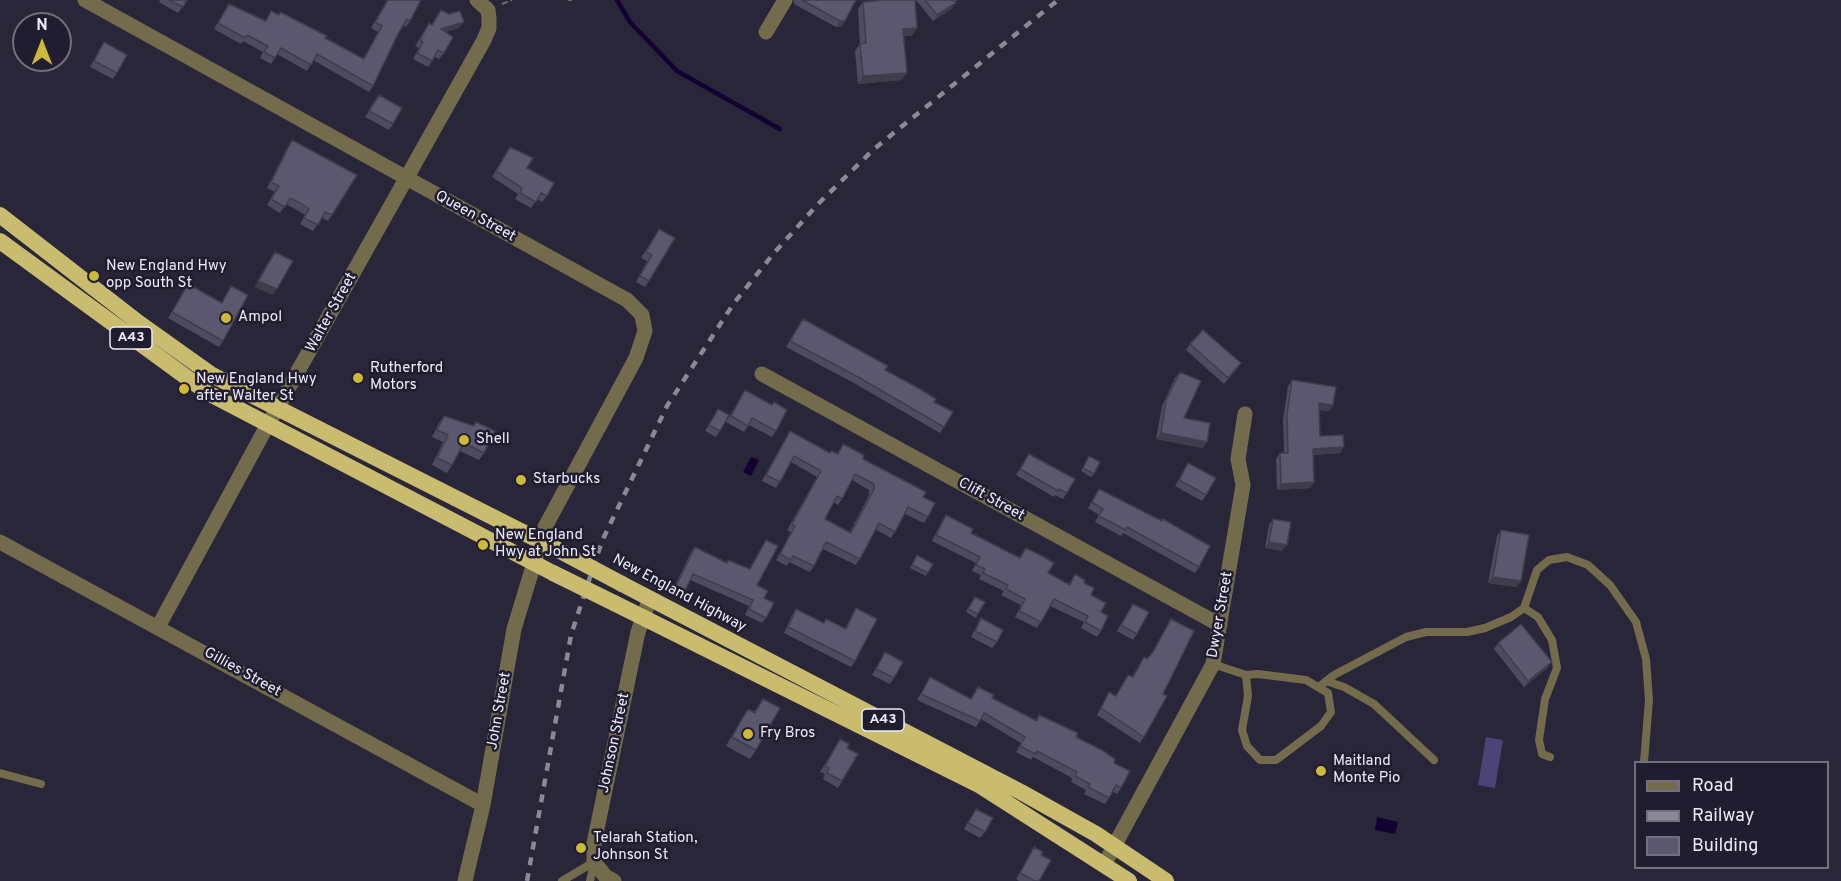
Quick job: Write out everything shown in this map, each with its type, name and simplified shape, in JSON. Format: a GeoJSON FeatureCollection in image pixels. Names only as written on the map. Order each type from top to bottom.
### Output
{"type":"FeatureCollection","features":[{"type":"Feature","properties":{"kind":"highway","name":"New England Highway"},"geometry":{"type":"LineString","coordinates":[[0,215],[212,375],[560,551],[1021,792],[1115,846],[1166,881]]}},
{"type":"Feature","properties":{"kind":"highway","name":"A43"},"geometry":{"type":"LineString","coordinates":[[0,241],[208,393],[553,573],[979,785],[1129,881]]}},
{"type":"Feature","properties":{"kind":"street","name":"Queen Street"},"geometry":{"type":"LineString","coordinates":[[85,0],[627,300],[642,315],[645,331],[636,358],[545,527],[542,542]]}},
{"type":"Feature","properties":{"kind":"street","name":"Walter Street"},"geometry":{"type":"LineString","coordinates":[[158,627],[489,28],[488,10],[477,0]]}},
{"type":"Feature","properties":{"kind":"street"},"geometry":{"type":"LineString","coordinates":[[766,32],[785,0]]}},
{"type":"Feature","properties":{"kind":"street","name":"Clift Street"},"geometry":{"type":"LineString","coordinates":[[762,374],[1220,625]]}},
{"type":"Feature","properties":{"kind":"street","name":"Dwyer Street"},"geometry":{"type":"LineString","coordinates":[[1105,864],[1213,664],[1243,485],[1238,459],[1245,414]]}},
{"type":"Feature","properties":{"kind":"street","name":"Gillies Street"},"geometry":{"type":"LineString","coordinates":[[0,542],[483,805]]}},
{"type":"Feature","properties":{"kind":"street","name":"John Street"},"geometry":{"type":"LineString","coordinates":[[465,881],[483,805],[514,629],[542,542]]}},
{"type":"Feature","properties":{"kind":"street","name":"Johnson Street"},"geometry":{"type":"LineString","coordinates":[[594,862],[594,843],[638,632],[650,598]]}},
{"type":"Feature","properties":{"kind":"street"},"geometry":{"type":"LineString","coordinates":[[594,862],[605,876],[614,881]]}},
{"type":"Feature","properties":{"kind":"lane"},"geometry":{"type":"LineString","coordinates":[[1323,684],[1406,637],[1425,632],[1467,632],[1485,628],[1524,608],[1537,570],[1549,560],[1568,557],[1588,565],[1610,585],[1636,622],[1646,659],[1649,700],[1644,761]]}},
{"type":"Feature","properties":{"kind":"lane"},"geometry":{"type":"LineString","coordinates":[[1524,608],[1538,617],[1552,640],[1557,668],[1545,699],[1539,740],[1542,754],[1550,757]]}},
{"type":"Feature","properties":{"kind":"lane"},"geometry":{"type":"LineString","coordinates":[[1213,664],[1246,675],[1258,674],[1344,687],[1374,704],[1434,760]]}},
{"type":"Feature","properties":{"kind":"lane"},"geometry":{"type":"LineString","coordinates":[[1246,675],[1248,696],[1242,730],[1247,746],[1260,760],[1276,760],[1321,726],[1331,711],[1331,702],[1323,684]]}},
{"type":"Feature","properties":{"kind":"lane"},"geometry":{"type":"LineString","coordinates":[[0,773],[41,784]]}},
{"type":"Feature","properties":{"kind":"lane"},"geometry":{"type":"LineString","coordinates":[[562,881],[594,862]]}},
{"type":"Feature","properties":{"kind":"lane"},"geometry":{"type":"LineString","coordinates":[[590,881],[594,862]]}},
{"type":"Feature","properties":{"kind":"path"},"geometry":{"type":"LineString","coordinates":[[499,5],[512,0]]}},
{"type":"Feature","properties":{"kind":"shaded area"},"geometry":{"type":"Polygon","coordinates":[[[751,457],[759,460],[751,476],[743,472],[751,457]]]}},
{"type":"Feature","properties":{"kind":"shaded area"},"geometry":{"type":"Polygon","coordinates":[[[1486,737],[1503,740],[1495,788],[1478,785],[1486,737]]]}},
{"type":"Feature","properties":{"kind":"shaded area"},"geometry":{"type":"Polygon","coordinates":[[[1377,817],[1398,822],[1395,834],[1375,830],[1377,817]]]}},
{"type":"Feature","properties":{"kind":"building"},"geometry":{"type":"Polygon","coordinates":[[[169,0],[187,0],[183,7],[169,0]]]}},
{"type":"Feature","properties":{"kind":"building"},"geometry":{"type":"Polygon","coordinates":[[[388,0],[421,0],[410,21],[407,19],[398,34],[373,86],[317,54],[311,65],[281,48],[275,58],[264,52],[268,46],[247,35],[245,38],[218,23],[229,4],[266,21],[271,11],[279,15],[280,12],[327,36],[325,38],[364,59],[382,26],[375,22],[388,0]]]}},
{"type":"Feature","properties":{"kind":"building"},"geometry":{"type":"Polygon","coordinates":[[[802,0],[856,0],[845,21],[840,21],[802,0]]]}},
{"type":"Feature","properties":{"kind":"building"},"geometry":{"type":"Polygon","coordinates":[[[915,0],[917,28],[903,29],[907,73],[863,76],[860,44],[866,43],[863,2],[915,0]]]}},
{"type":"Feature","properties":{"kind":"building"},"geometry":{"type":"Polygon","coordinates":[[[925,0],[954,0],[956,3],[937,15],[925,0]]]}},
{"type":"Feature","properties":{"kind":"building"},"geometry":{"type":"Polygon","coordinates":[[[441,10],[449,14],[460,11],[464,22],[441,29],[453,37],[444,53],[438,50],[432,61],[417,53],[423,42],[420,40],[429,23],[432,25],[441,10]]]}},
{"type":"Feature","properties":{"kind":"building"},"geometry":{"type":"Polygon","coordinates":[[[104,42],[127,55],[117,73],[94,61],[104,42]]]}},
{"type":"Feature","properties":{"kind":"building"},"geometry":{"type":"Polygon","coordinates":[[[379,95],[402,108],[393,124],[369,111],[379,95]]]}},
{"type":"Feature","properties":{"kind":"building"},"geometry":{"type":"Polygon","coordinates":[[[292,140],[357,175],[332,215],[325,212],[318,225],[304,218],[309,209],[300,203],[290,198],[285,207],[271,199],[279,186],[271,182],[292,140]]]}},
{"type":"Feature","properties":{"kind":"building"},"geometry":{"type":"Polygon","coordinates":[[[510,147],[533,158],[527,168],[554,183],[547,196],[541,193],[536,202],[520,193],[522,188],[496,171],[510,147]]]}},
{"type":"Feature","properties":{"kind":"building"},"geometry":{"type":"Polygon","coordinates":[[[659,229],[675,238],[649,281],[640,276],[652,255],[646,252],[659,229]]]}},
{"type":"Feature","properties":{"kind":"building"},"geometry":{"type":"Polygon","coordinates":[[[275,252],[293,261],[277,289],[258,281],[275,252]]]}},
{"type":"Feature","properties":{"kind":"building"},"geometry":{"type":"Polygon","coordinates":[[[188,284],[222,303],[231,286],[248,295],[223,341],[172,312],[188,284]]]}},
{"type":"Feature","properties":{"kind":"building"},"geometry":{"type":"Polygon","coordinates":[[[803,319],[888,366],[885,370],[920,389],[936,399],[934,402],[953,412],[944,427],[790,341],[803,319]]]}},
{"type":"Feature","properties":{"kind":"building"},"geometry":{"type":"Polygon","coordinates":[[[1203,330],[1241,363],[1228,378],[1190,344],[1203,330]]]}},
{"type":"Feature","properties":{"kind":"building"},"geometry":{"type":"Polygon","coordinates":[[[1180,372],[1201,381],[1184,418],[1210,423],[1207,442],[1161,433],[1166,400],[1180,372]]]}},
{"type":"Feature","properties":{"kind":"building"},"geometry":{"type":"Polygon","coordinates":[[[1292,380],[1336,387],[1333,405],[1319,403],[1320,436],[1343,435],[1344,447],[1313,449],[1314,482],[1281,484],[1280,453],[1288,453],[1287,414],[1292,380]]]}},
{"type":"Feature","properties":{"kind":"building"},"geometry":{"type":"Polygon","coordinates":[[[745,390],[772,405],[774,402],[787,410],[776,431],[752,418],[748,426],[731,416],[745,390]]]}},
{"type":"Feature","properties":{"kind":"building"},"geometry":{"type":"Polygon","coordinates":[[[718,409],[729,415],[720,431],[709,425],[718,409]]]}},
{"type":"Feature","properties":{"kind":"building"},"geometry":{"type":"Polygon","coordinates":[[[444,416],[474,426],[476,422],[495,431],[484,453],[464,443],[452,465],[437,458],[448,435],[437,430],[444,416]]]}},
{"type":"Feature","properties":{"kind":"building"},"geometry":{"type":"Polygon","coordinates":[[[790,431],[830,453],[831,451],[838,454],[843,444],[864,455],[863,459],[926,492],[923,497],[935,503],[928,517],[908,507],[895,532],[879,523],[860,559],[826,542],[814,566],[793,556],[791,560],[780,554],[795,526],[792,524],[821,471],[794,456],[780,482],[766,475],[790,431]],[[855,474],[842,499],[837,496],[825,519],[851,533],[874,489],[874,484],[855,474]]]}},
{"type":"Feature","properties":{"kind":"building"},"geometry":{"type":"Polygon","coordinates":[[[1029,454],[1075,479],[1067,493],[1059,489],[1058,491],[1020,469],[1029,454]]]}},
{"type":"Feature","properties":{"kind":"building"},"geometry":{"type":"Polygon","coordinates":[[[1089,456],[1100,462],[1094,474],[1083,468],[1089,456]]]}},
{"type":"Feature","properties":{"kind":"building"},"geometry":{"type":"Polygon","coordinates":[[[1188,463],[1216,478],[1206,495],[1179,480],[1188,463]]]}},
{"type":"Feature","properties":{"kind":"building"},"geometry":{"type":"Polygon","coordinates":[[[1099,489],[1162,521],[1163,519],[1210,546],[1199,567],[1127,527],[1126,530],[1099,516],[1103,509],[1092,502],[1099,489]]]}},
{"type":"Feature","properties":{"kind":"building"},"geometry":{"type":"Polygon","coordinates":[[[946,515],[973,529],[971,533],[1020,558],[1026,548],[1044,557],[1054,563],[1048,573],[1070,585],[1075,574],[1085,580],[1084,583],[1094,588],[1091,595],[1106,603],[1101,612],[1108,616],[1101,631],[1085,622],[1088,616],[1054,599],[1041,622],[1019,611],[1025,599],[1006,589],[1008,585],[983,573],[985,569],[976,565],[980,557],[936,535],[946,515]]]}},
{"type":"Feature","properties":{"kind":"building"},"geometry":{"type":"Polygon","coordinates":[[[1273,519],[1291,522],[1287,545],[1269,542],[1273,519]]]}},
{"type":"Feature","properties":{"kind":"building"},"geometry":{"type":"Polygon","coordinates":[[[1501,530],[1529,535],[1521,581],[1493,577],[1501,530]]]}},
{"type":"Feature","properties":{"kind":"building"},"geometry":{"type":"Polygon","coordinates":[[[766,540],[778,546],[757,585],[768,591],[764,598],[774,603],[766,618],[749,609],[753,600],[693,574],[684,593],[675,588],[695,547],[727,563],[728,560],[750,569],[766,540]]]}},
{"type":"Feature","properties":{"kind":"building"},"geometry":{"type":"Polygon","coordinates":[[[917,555],[933,564],[928,573],[912,565],[917,555]]]}},
{"type":"Feature","properties":{"kind":"building"},"geometry":{"type":"Polygon","coordinates":[[[975,597],[985,602],[978,614],[968,609],[975,597]]]}},
{"type":"Feature","properties":{"kind":"building"},"geometry":{"type":"Polygon","coordinates":[[[1133,604],[1149,612],[1137,634],[1121,625],[1133,604]]]}},
{"type":"Feature","properties":{"kind":"building"},"geometry":{"type":"Polygon","coordinates":[[[856,608],[877,619],[855,661],[788,627],[796,609],[824,623],[826,619],[846,629],[856,608]]]}},
{"type":"Feature","properties":{"kind":"building"},"geometry":{"type":"Polygon","coordinates":[[[981,618],[1003,630],[997,642],[975,631],[981,618]]]}},
{"type":"Feature","properties":{"kind":"building"},"geometry":{"type":"Polygon","coordinates":[[[1171,619],[1194,631],[1163,694],[1167,696],[1144,737],[1101,708],[1109,692],[1116,696],[1128,675],[1133,677],[1144,657],[1147,659],[1153,652],[1171,619]]]}},
{"type":"Feature","properties":{"kind":"building"},"geometry":{"type":"Polygon","coordinates":[[[1521,624],[1552,662],[1528,681],[1498,643],[1521,624]]]}},
{"type":"Feature","properties":{"kind":"building"},"geometry":{"type":"Polygon","coordinates":[[[885,652],[903,662],[894,678],[876,669],[885,652]]]}},
{"type":"Feature","properties":{"kind":"building"},"geometry":{"type":"Polygon","coordinates":[[[930,677],[971,699],[978,687],[994,695],[992,698],[1037,721],[1039,715],[1078,733],[1076,737],[1102,750],[1115,759],[1114,763],[1130,771],[1121,788],[1116,785],[1109,798],[1088,787],[1090,784],[1075,776],[1077,772],[1037,751],[1035,754],[1020,746],[1025,737],[984,713],[980,721],[921,694],[930,677]]]}},
{"type":"Feature","properties":{"kind":"building","name":"Fry Bros"},"geometry":{"type":"Polygon","coordinates":[[[763,699],[780,708],[756,750],[732,737],[748,709],[755,713],[763,699]]]}},
{"type":"Feature","properties":{"kind":"building"},"geometry":{"type":"Polygon","coordinates":[[[840,739],[849,744],[847,748],[858,754],[842,781],[827,773],[829,768],[825,766],[840,739]]]}},
{"type":"Feature","properties":{"kind":"building"},"geometry":{"type":"Polygon","coordinates":[[[976,809],[993,818],[985,832],[968,823],[976,809]]]}},
{"type":"Feature","properties":{"kind":"building"},"geometry":{"type":"Polygon","coordinates":[[[1034,847],[1043,852],[1041,855],[1051,860],[1039,881],[1020,873],[1034,847]]]}},
{"type":"Feature","properties":{"kind":"waterway"},"geometry":{"type":"LineString","coordinates":[[617,0],[630,22],[677,71],[780,129]]}},
{"type":"Feature","properties":{"kind":"railway"},"geometry":{"type":"LineString","coordinates":[[527,881],[571,635],[602,541],[667,406],[734,303],[774,253],[819,203],[874,149],[1058,0]]}},
{"type":"Feature","properties":{"kind":"place","name":"New England Hwy opp South St"},"geometry":{"type":"Point","coordinates":[94,276]}},
{"type":"Feature","properties":{"kind":"place","name":"Ampol"},"geometry":{"type":"Point","coordinates":[226,318]}},
{"type":"Feature","properties":{"kind":"place","name":"Rutherford Motors"},"geometry":{"type":"Point","coordinates":[358,378]}},
{"type":"Feature","properties":{"kind":"place","name":"New England Hwy after Walter St"},"geometry":{"type":"Point","coordinates":[184,389]}},
{"type":"Feature","properties":{"kind":"place","name":"Shell"},"geometry":{"type":"Point","coordinates":[464,440]}},
{"type":"Feature","properties":{"kind":"place","name":"Starbucks"},"geometry":{"type":"Point","coordinates":[521,480]}},
{"type":"Feature","properties":{"kind":"place","name":"New England Hwy at John St"},"geometry":{"type":"Point","coordinates":[483,545]}},
{"type":"Feature","properties":{"kind":"place","name":"Fry Bros"},"geometry":{"type":"Point","coordinates":[748,734]}},
{"type":"Feature","properties":{"kind":"place","name":"Maitland Monte Pio"},"geometry":{"type":"Point","coordinates":[1321,771]}},
{"type":"Feature","properties":{"kind":"place","name":"Telarah Station, Johnson St"},"geometry":{"type":"Point","coordinates":[581,848]}}]}
